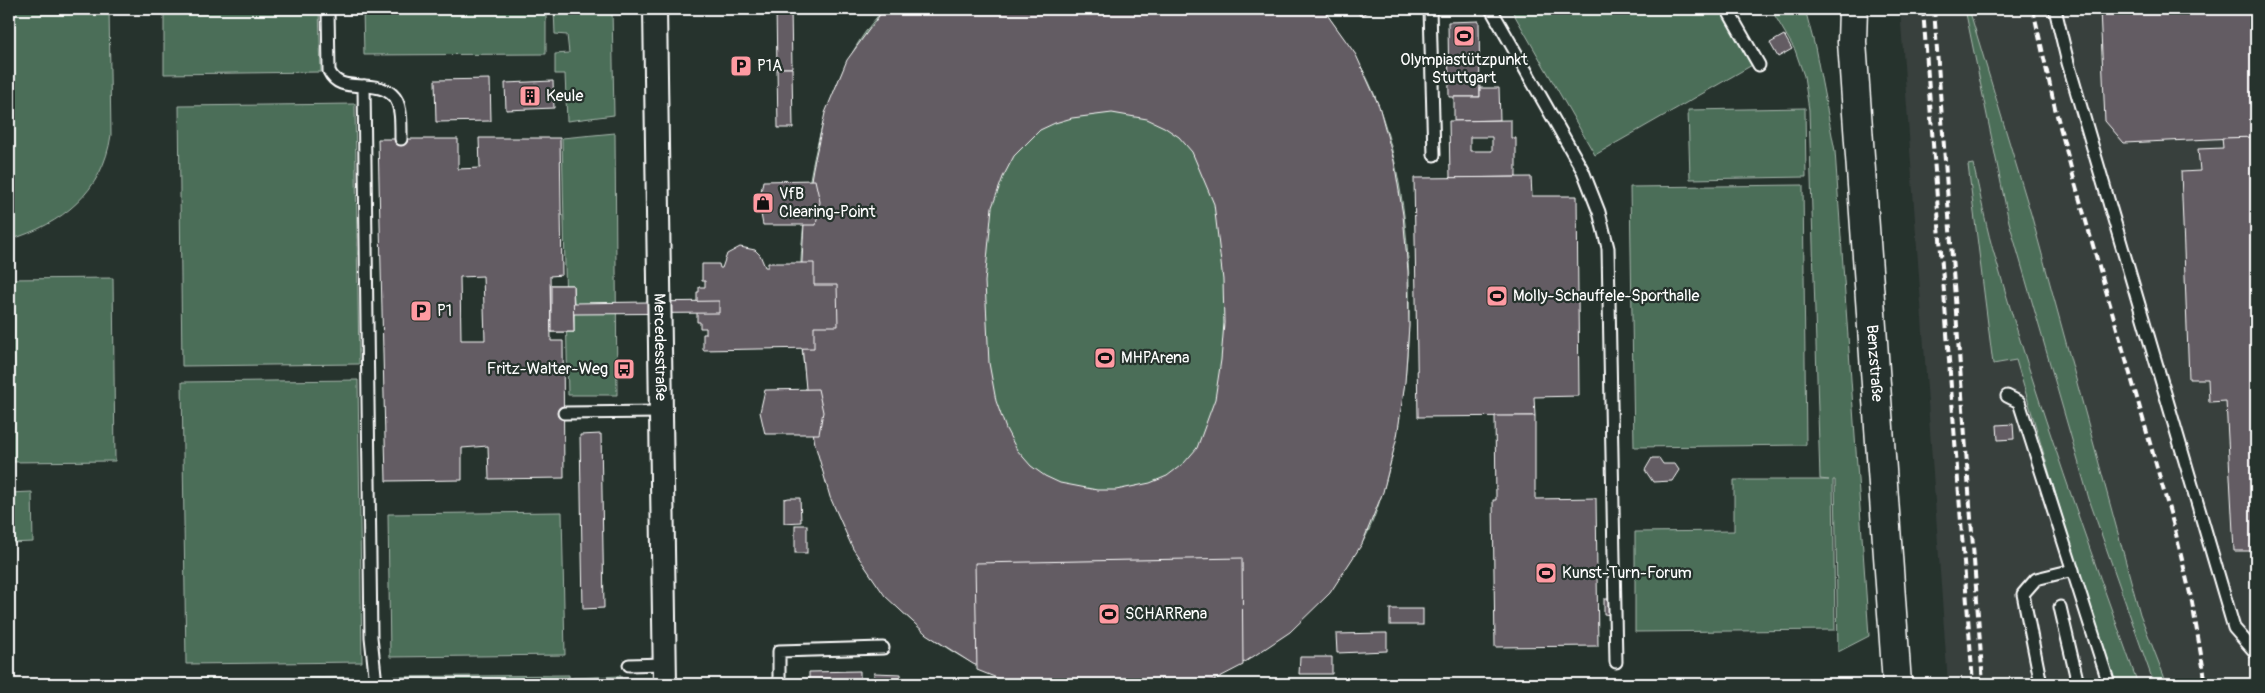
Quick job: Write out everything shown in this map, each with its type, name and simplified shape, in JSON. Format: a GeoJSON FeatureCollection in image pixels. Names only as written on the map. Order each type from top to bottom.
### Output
{"type":"FeatureCollection","features":[{"type":"Feature","properties":{"kind":"main road","name":"Benzstraße"},"geometry":{"type":"LineString","coordinates":[[1843,9],[1852,42]]}},
{"type":"Feature","properties":{"kind":"main road","name":"Benzstraße"},"geometry":{"type":"LineString","coordinates":[[1853,9],[1852,42],[1897,684]]}},
{"type":"Feature","properties":{"kind":"street","name":"Mercedesstraße"},"geometry":{"type":"LineString","coordinates":[[655,9],[665,674]]}},
{"type":"Feature","properties":{"kind":"lane"},"geometry":{"type":"LineString","coordinates":[[328,9],[329,71],[333,79],[341,84],[385,89],[394,95],[400,105],[401,139]]}},
{"type":"Feature","properties":{"kind":"lane"},"geometry":{"type":"LineString","coordinates":[[1430,9],[1434,155]]}},
{"type":"Feature","properties":{"kind":"lane"},"geometry":{"type":"LineString","coordinates":[[1491,9],[1583,171],[1599,212],[1608,248],[1616,662]]}},
{"type":"Feature","properties":{"kind":"lane"},"geometry":{"type":"LineString","coordinates":[[1727,9],[1759,65]]}},
{"type":"Feature","properties":{"kind":"lane"},"geometry":{"type":"LineString","coordinates":[[2055,9],[2068,63],[2234,628],[2256,653]]}},
{"type":"Feature","properties":{"kind":"lane"},"geometry":{"type":"LineString","coordinates":[[364,86],[371,637],[376,684]]}},
{"type":"Feature","properties":{"kind":"lane"},"geometry":{"type":"LineString","coordinates":[[2007,396],[2019,402],[2110,684]]}},
{"type":"Feature","properties":{"kind":"lane"},"geometry":{"type":"LineString","coordinates":[[564,413],[661,412]]}},
{"type":"Feature","properties":{"kind":"lane"},"geometry":{"type":"LineString","coordinates":[[2041,684],[2023,594],[2036,579],[2073,570]]}},
{"type":"Feature","properties":{"kind":"lane"},"geometry":{"type":"LineString","coordinates":[[2060,607],[2078,684]]}},
{"type":"Feature","properties":{"kind":"lane"},"geometry":{"type":"LineString","coordinates":[[779,684],[779,651],[883,648]]}},
{"type":"Feature","properties":{"kind":"lane"},"geometry":{"type":"LineString","coordinates":[[629,664],[665,674]]}},
{"type":"Feature","properties":{"kind":"shaded area"},"geometry":{"type":"Polygon","coordinates":[[[1900,9],[2256,9],[2256,684],[1948,684],[1900,9]]]}},
{"type":"Feature","properties":{"kind":"green space"},"geometry":{"type":"Polygon","coordinates":[[[9,9],[109,9],[111,135],[99,173],[77,203],[46,225],[9,240],[9,9]]]}},
{"type":"Feature","properties":{"kind":"green space"},"geometry":{"type":"Polygon","coordinates":[[[164,9],[319,9],[321,72],[164,74],[164,9]]]}},
{"type":"Feature","properties":{"kind":"green space"},"geometry":{"type":"Polygon","coordinates":[[[363,9],[546,9],[546,54],[364,55],[363,9]]]}},
{"type":"Feature","properties":{"kind":"green space"},"geometry":{"type":"Polygon","coordinates":[[[554,9],[612,9],[614,115],[567,121],[565,74],[555,74],[555,54],[569,53],[567,35],[555,34],[554,9]]]}},
{"type":"Feature","properties":{"kind":"green space","name":"MHPArena"},"geometry":{"type":"Polygon","coordinates":[[[884,9],[1323,9],[1355,56],[1368,80],[1379,107],[1392,149],[1401,194],[1407,240],[1409,287],[1405,381],[1389,469],[1370,527],[1362,543],[1355,551],[1195,682],[1176,685],[1037,685],[1021,683],[993,673],[950,650],[913,622],[883,591],[859,556],[840,518],[825,478],[807,393],[800,307],[801,262],[812,169],[823,124],[838,81],[859,42],[884,9]]]}},
{"type":"Feature","properties":{"kind":"green space"},"geometry":{"type":"Polygon","coordinates":[[[1511,9],[1722,9],[1754,64],[1595,155],[1511,9]]]}},
{"type":"Feature","properties":{"kind":"green space"},"geometry":{"type":"Polygon","coordinates":[[[1771,9],[1805,9],[1815,47],[1835,151],[1869,636],[1838,652],[1835,480],[1833,480],[1835,630],[1635,632],[1635,532],[1734,531],[1734,480],[1829,480],[1820,479],[1809,110],[1804,76],[1795,50],[1771,9]]]}},
{"type":"Feature","properties":{"kind":"green space"},"geometry":{"type":"Polygon","coordinates":[[[1965,9],[1969,9],[2031,214],[2140,614],[2167,684],[2154,684],[2089,499],[2009,222],[1965,9]]]}},
{"type":"Feature","properties":{"kind":"green space"},"geometry":{"type":"Polygon","coordinates":[[[355,104],[359,364],[182,366],[179,106],[355,104]]]}},
{"type":"Feature","properties":{"kind":"green space"},"geometry":{"type":"Polygon","coordinates":[[[1805,108],[1806,177],[1690,179],[1688,110],[1805,108]]]}},
{"type":"Feature","properties":{"kind":"green space"},"geometry":{"type":"Polygon","coordinates":[[[615,133],[617,395],[568,395],[562,138],[615,133]]]}},
{"type":"Feature","properties":{"kind":"green space"},"geometry":{"type":"Polygon","coordinates":[[[1973,164],[1992,248],[2028,367],[2138,684],[2115,684],[2069,539],[2016,360],[1993,364],[1968,165],[1973,164]]]}},
{"type":"Feature","properties":{"kind":"green space"},"geometry":{"type":"Polygon","coordinates":[[[1803,185],[1806,445],[1634,447],[1630,187],[1803,185]]]}},
{"type":"Feature","properties":{"kind":"green space"},"geometry":{"type":"Polygon","coordinates":[[[113,278],[115,461],[9,462],[9,279],[113,278]]]}},
{"type":"Feature","properties":{"kind":"green space"},"geometry":{"type":"Polygon","coordinates":[[[358,380],[362,662],[186,664],[182,382],[358,380]]]}},
{"type":"Feature","properties":{"kind":"green space"},"geometry":{"type":"Polygon","coordinates":[[[32,492],[33,542],[9,543],[9,493],[32,492]]]}},
{"type":"Feature","properties":{"kind":"green space"},"geometry":{"type":"Polygon","coordinates":[[[562,512],[565,655],[390,657],[388,514],[562,512]]]}},
{"type":"Feature","properties":{"kind":"green space"},"geometry":{"type":"Polygon","coordinates":[[[569,675],[569,684],[387,684],[386,677],[569,675]]]}},
{"type":"Feature","properties":{"kind":"green space"},"geometry":{"type":"Polygon","coordinates":[[[621,676],[621,684],[573,684],[573,678],[621,676]]]}},
{"type":"Feature","properties":{"kind":"green space"},"geometry":{"type":"Polygon","coordinates":[[[366,677],[366,684],[182,684],[182,679],[366,677]]]}},
{"type":"Feature","properties":{"kind":"building"},"geometry":{"type":"Polygon","coordinates":[[[776,9],[791,9],[792,68],[777,68],[776,9]]]}},
{"type":"Feature","properties":{"kind":"building","name":"MHPArena"},"geometry":{"type":"Polygon","coordinates":[[[884,9],[1323,9],[1356,55],[1379,106],[1394,161],[1403,215],[1408,271],[1409,326],[1405,382],[1397,437],[1383,492],[1362,544],[1330,593],[1290,632],[1245,662],[1190,684],[1024,684],[973,664],[926,634],[885,596],[853,549],[830,497],[815,444],[806,389],[801,334],[804,223],[813,168],[825,113],[847,60],[884,9]],[[1112,113],[1072,118],[1040,130],[1014,156],[1003,177],[992,207],[985,282],[989,363],[996,401],[1006,429],[1017,450],[1031,466],[1045,476],[1060,483],[1097,490],[1116,490],[1150,483],[1167,476],[1184,463],[1197,448],[1215,399],[1221,360],[1224,323],[1223,280],[1214,204],[1192,152],[1179,137],[1147,119],[1112,113]]]}},
{"type":"Feature","properties":{"kind":"building"},"geometry":{"type":"Polygon","coordinates":[[[1356,9],[1372,9],[1360,16],[1356,9]]]}},
{"type":"Feature","properties":{"kind":"building"},"geometry":{"type":"Polygon","coordinates":[[[2100,9],[2256,9],[2256,137],[2124,143],[2105,121],[2100,9]]]}},
{"type":"Feature","properties":{"kind":"building"},"geometry":{"type":"Polygon","coordinates":[[[1479,21],[1480,97],[1449,97],[1448,22],[1479,21]]]}},
{"type":"Feature","properties":{"kind":"building"},"geometry":{"type":"Polygon","coordinates":[[[1784,35],[1792,49],[1778,57],[1770,43],[1784,35]]]}},
{"type":"Feature","properties":{"kind":"building"},"geometry":{"type":"Polygon","coordinates":[[[777,68],[792,68],[793,128],[778,128],[777,68]]]}},
{"type":"Feature","properties":{"kind":"building"},"geometry":{"type":"Polygon","coordinates":[[[490,79],[491,121],[436,122],[435,80],[490,79]]]}},
{"type":"Feature","properties":{"kind":"building","name":"Keule"},"geometry":{"type":"Polygon","coordinates":[[[553,81],[554,108],[506,110],[505,83],[553,81]]]}},
{"type":"Feature","properties":{"kind":"building"},"geometry":{"type":"Polygon","coordinates":[[[1480,88],[1499,88],[1500,120],[1454,121],[1454,97],[1480,97],[1480,88]]]}},
{"type":"Feature","properties":{"kind":"building"},"geometry":{"type":"Polygon","coordinates":[[[1511,120],[1511,138],[1516,138],[1516,177],[1450,178],[1449,121],[1511,120]],[[1470,137],[1470,151],[1492,151],[1492,137],[1470,137]]]}},
{"type":"Feature","properties":{"kind":"building"},"geometry":{"type":"Polygon","coordinates":[[[2256,137],[2256,551],[2234,551],[2226,401],[2209,402],[2208,379],[2189,379],[2181,172],[2200,171],[2198,149],[2223,148],[2222,138],[2256,137]]]}},
{"type":"Feature","properties":{"kind":"building","name":"P1"},"geometry":{"type":"Polygon","coordinates":[[[479,138],[560,138],[562,275],[550,276],[551,341],[563,341],[564,478],[489,479],[488,446],[462,448],[462,480],[386,481],[378,139],[458,139],[458,169],[480,168],[479,138]],[[483,276],[460,277],[461,340],[485,340],[483,276]]]}},
{"type":"Feature","properties":{"kind":"building","name":"Molly-Schauffele-Sporthalle"},"geometry":{"type":"Polygon","coordinates":[[[1531,177],[1532,196],[1577,196],[1579,396],[1534,397],[1535,416],[1418,417],[1414,178],[1531,177]]]}},
{"type":"Feature","properties":{"kind":"building"},"geometry":{"type":"Polygon","coordinates":[[[815,180],[820,202],[816,225],[763,225],[759,203],[763,181],[815,180]]]}},
{"type":"Feature","properties":{"kind":"building"},"geometry":{"type":"Polygon","coordinates":[[[740,247],[755,250],[760,255],[765,267],[768,267],[768,263],[814,263],[814,285],[837,285],[838,326],[814,326],[814,348],[703,350],[703,334],[706,334],[706,328],[700,328],[700,322],[697,322],[697,292],[699,292],[699,287],[705,287],[705,281],[702,281],[702,264],[719,264],[720,268],[722,268],[727,254],[740,247]]]}},
{"type":"Feature","properties":{"kind":"building"},"geometry":{"type":"Polygon","coordinates":[[[551,285],[573,285],[574,303],[719,301],[719,313],[574,314],[574,332],[551,332],[551,285]]]}},
{"type":"Feature","properties":{"kind":"building"},"geometry":{"type":"Polygon","coordinates":[[[551,285],[573,285],[574,332],[551,332],[551,285]]]}},
{"type":"Feature","properties":{"kind":"building"},"geometry":{"type":"Polygon","coordinates":[[[818,389],[823,412],[819,434],[765,434],[760,412],[765,390],[818,389]]]}},
{"type":"Feature","properties":{"kind":"building","name":"Kunst-Turn-Forum"},"geometry":{"type":"Polygon","coordinates":[[[1495,416],[1535,416],[1535,499],[1596,498],[1598,646],[1495,647],[1493,500],[1496,500],[1495,416]]]}},
{"type":"Feature","properties":{"kind":"building"},"geometry":{"type":"Polygon","coordinates":[[[2013,424],[2014,439],[1998,440],[1997,425],[2013,424]]]}},
{"type":"Feature","properties":{"kind":"building"},"geometry":{"type":"Polygon","coordinates":[[[601,434],[604,608],[583,609],[580,435],[601,434]]]}},
{"type":"Feature","properties":{"kind":"building"},"geometry":{"type":"Polygon","coordinates":[[[1652,458],[1659,458],[1663,464],[1675,464],[1679,470],[1672,481],[1653,482],[1645,470],[1652,458]]]}},
{"type":"Feature","properties":{"kind":"building"},"geometry":{"type":"Polygon","coordinates":[[[800,498],[801,522],[784,523],[784,499],[800,498]]]}},
{"type":"Feature","properties":{"kind":"building"},"geometry":{"type":"Polygon","coordinates":[[[795,525],[807,525],[807,553],[795,553],[795,525]]]}},
{"type":"Feature","properties":{"kind":"building","name":"SCHARRena"},"geometry":{"type":"Polygon","coordinates":[[[1242,558],[1243,665],[1214,680],[1201,684],[1012,684],[977,670],[975,563],[1242,558]]]}},
{"type":"Feature","properties":{"kind":"building"},"geometry":{"type":"Polygon","coordinates":[[[1604,599],[1611,599],[1611,615],[1604,614],[1604,599]]]}},
{"type":"Feature","properties":{"kind":"building"},"geometry":{"type":"Polygon","coordinates":[[[1390,609],[1423,609],[1423,625],[1390,625],[1390,609]]]}},
{"type":"Feature","properties":{"kind":"building"},"geometry":{"type":"Polygon","coordinates":[[[1387,633],[1387,651],[1337,653],[1336,634],[1387,633]]]}},
{"type":"Feature","properties":{"kind":"building"},"geometry":{"type":"Polygon","coordinates":[[[1300,657],[1332,657],[1332,674],[1299,674],[1300,657]]]}},
{"type":"Feature","properties":{"kind":"building"},"geometry":{"type":"Polygon","coordinates":[[[860,671],[860,684],[809,684],[809,672],[860,671]]]}},
{"type":"Feature","properties":{"kind":"building"},"geometry":{"type":"Polygon","coordinates":[[[874,673],[901,674],[901,684],[874,684],[874,673]]]}},
{"type":"Feature","properties":{"kind":"railway"},"geometry":{"type":"LineString","coordinates":[[1923,9],[1973,684]]}},
{"type":"Feature","properties":{"kind":"railway"},"geometry":{"type":"LineString","coordinates":[[1934,9],[1983,684]]}},
{"type":"Feature","properties":{"kind":"railway"},"geometry":{"type":"LineString","coordinates":[[2033,9],[2055,108],[2075,183],[2175,530],[2192,602],[2206,684]]}},
{"type":"Feature","properties":{"kind":"place","name":"Olympiastützpunkt Stuttgart"},"geometry":{"type":"Point","coordinates":[1464,36]}},
{"type":"Feature","properties":{"kind":"place","name":"P1A"},"geometry":{"type":"Point","coordinates":[741,66]}},
{"type":"Feature","properties":{"kind":"place","name":"Keule"},"geometry":{"type":"Point","coordinates":[530,96]}},
{"type":"Feature","properties":{"kind":"place","name":"VfB Clearing-Point"},"geometry":{"type":"Point","coordinates":[763,203]}},
{"type":"Feature","properties":{"kind":"place","name":"Molly-Schauffele-Sporthalle"},"geometry":{"type":"Point","coordinates":[1497,296]}},
{"type":"Feature","properties":{"kind":"place","name":"P1"},"geometry":{"type":"Point","coordinates":[421,311]}},
{"type":"Feature","properties":{"kind":"place","name":"MHPArena"},"geometry":{"type":"Point","coordinates":[1105,358]}},
{"type":"Feature","properties":{"kind":"place","name":"Fritz-Walter-Weg"},"geometry":{"type":"Point","coordinates":[624,369]}},
{"type":"Feature","properties":{"kind":"place","name":"Kunst-Turn-Forum"},"geometry":{"type":"Point","coordinates":[1546,573]}},
{"type":"Feature","properties":{"kind":"place","name":"SCHARRena"},"geometry":{"type":"Point","coordinates":[1109,614]}}]}
